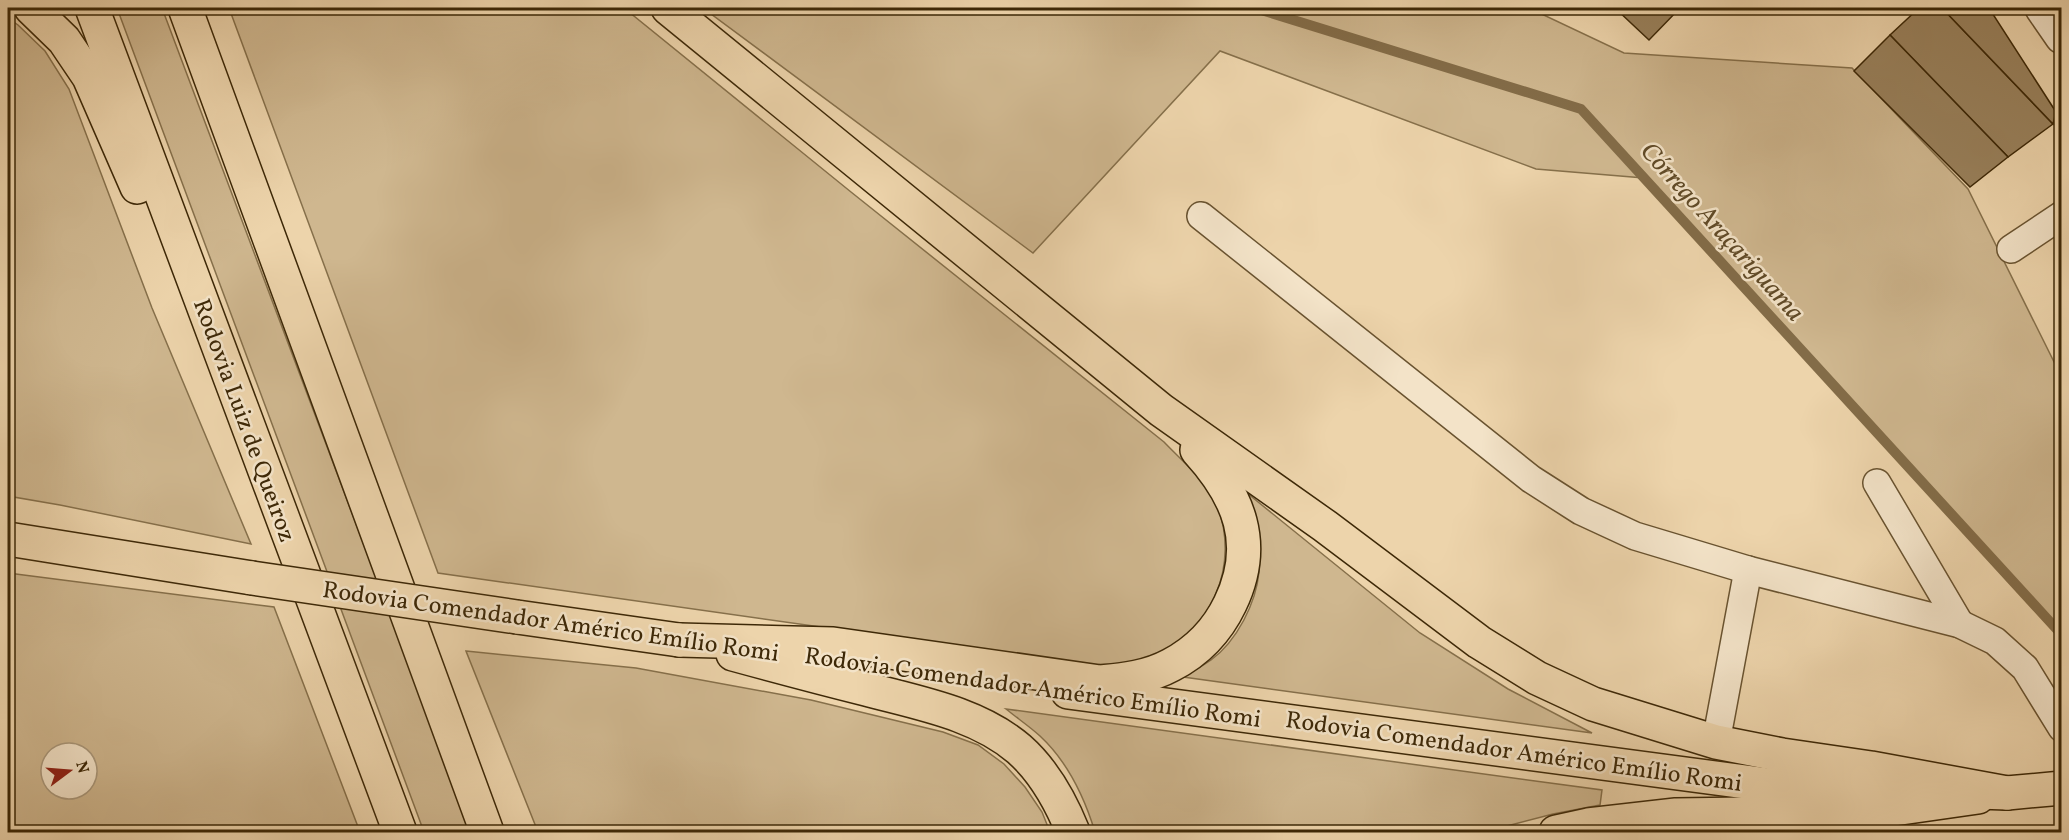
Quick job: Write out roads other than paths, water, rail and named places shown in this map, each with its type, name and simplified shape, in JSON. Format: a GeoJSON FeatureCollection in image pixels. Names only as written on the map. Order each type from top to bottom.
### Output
{"type":"FeatureCollection","features":[{"type":"Feature","properties":{"kind":"main road"},"geometry":{"type":"LineString","coordinates":[[31,8],[64,40],[89,76],[284,525]]}},
{"type":"Feature","properties":{"kind":"main road","name":"Rodovia Luiz de Queiroz"},"geometry":{"type":"LineString","coordinates":[[92,8],[400,832]]}},
{"type":"Feature","properties":{"kind":"main road"},"geometry":{"type":"LineString","coordinates":[[185,8],[256,196],[487,832]]}},
{"type":"Feature","properties":{"kind":"main road"},"geometry":{"type":"LineString","coordinates":[[204,8],[256,196]]}},
{"type":"Feature","properties":{"kind":"main road"},"geometry":{"type":"LineString","coordinates":[[668,8],[1161,410],[1324,526],[1479,642],[1537,678],[1593,704],[1716,742],[2007,793]]}},
{"type":"Feature","properties":{"kind":"main road"},"geometry":{"type":"LineString","coordinates":[[679,640],[833,644],[1100,682],[1132,679],[1170,666],[1195,650],[1220,622],[1237,590],[1244,562],[1244,545],[1236,509],[1225,484],[1161,410]]}},
{"type":"Feature","properties":{"kind":"main road","name":"Rodovia Comendador Américo Emílio Romi"},"geometry":{"type":"LineString","coordinates":[[8,539],[252,578],[679,640],[1768,785],[2007,793],[2061,788]]}},
{"type":"Feature","properties":{"kind":"main road"},"geometry":{"type":"LineString","coordinates":[[679,640],[916,702],[960,716],[994,732],[1036,765],[1054,792],[1073,832]]}},
{"type":"Feature","properties":{"kind":"main road"},"geometry":{"type":"LineString","coordinates":[[1556,832],[1588,825],[1676,815],[1873,812],[2007,793]]}},
{"type":"Feature","properties":{"kind":"street"},"geometry":{"type":"LineString","coordinates":[[2042,8],[2061,37]]}},
{"type":"Feature","properties":{"kind":"street"},"geometry":{"type":"LineString","coordinates":[[2012,249],[2061,215]]}},
{"type":"Feature","properties":{"kind":"street"},"geometry":{"type":"LineString","coordinates":[[1201,216],[1531,479],[1571,505],[1635,536],[1748,570],[1960,624],[1995,641],[2025,668],[2061,729]]}},
{"type":"Feature","properties":{"kind":"street"},"geometry":{"type":"LineString","coordinates":[[1877,483],[1960,624]]}},
{"type":"Feature","properties":{"kind":"street"},"geometry":{"type":"LineString","coordinates":[[1716,742],[1748,570]]}},
{"type":"Feature","properties":{"kind":"waterway","name":"Córrego Araçariguama"},"geometry":{"type":"LineString","coordinates":[[1255,8],[1581,109],[2062,635]]}}]}
